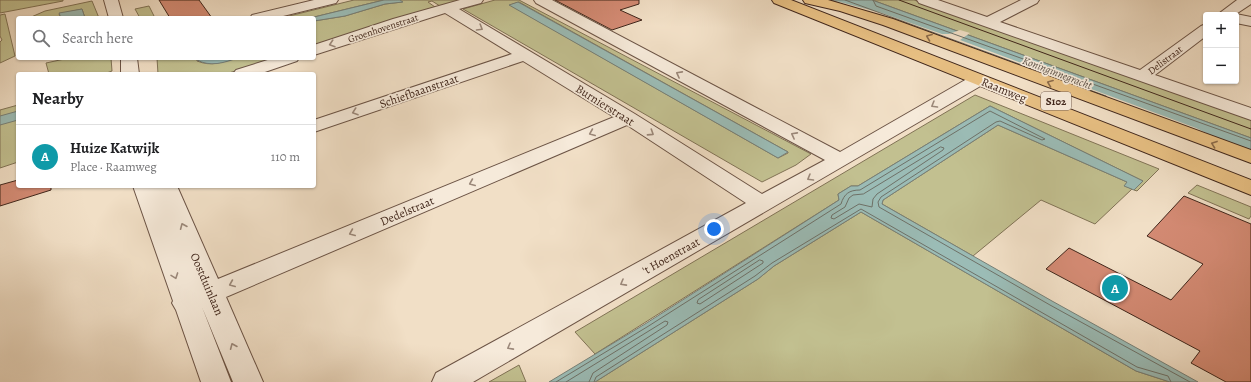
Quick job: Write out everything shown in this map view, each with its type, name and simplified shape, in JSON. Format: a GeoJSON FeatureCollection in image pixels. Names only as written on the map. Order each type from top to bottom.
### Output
{"type":"FeatureCollection","features":[{"type":"Feature","properties":{"kind":"main road","name":"Raamweg"},"geometry":{"type":"LineString","coordinates":[[779,0],[1251,188]]}},
{"type":"Feature","properties":{"kind":"main road","name":"Raamweg"},"geometry":{"type":"LineString","coordinates":[[798,0],[1251,177]]}},
{"type":"Feature","properties":{"kind":"main road"},"geometry":{"type":"LineString","coordinates":[[810,0],[844,8],[888,22],[1251,157]]}},
{"type":"Feature","properties":{"kind":"street"},"geometry":{"type":"LineString","coordinates":[[111,0],[115,16]]}},
{"type":"Feature","properties":{"kind":"street"},"geometry":{"type":"LineString","coordinates":[[265,16],[331,0]]}},
{"type":"Feature","properties":{"kind":"street","name":"Groenhovenstraat"},"geometry":{"type":"LineString","coordinates":[[316,49],[476,0]]}},
{"type":"Feature","properties":{"kind":"street"},"geometry":{"type":"LineString","coordinates":[[541,0],[840,160]]}},
{"type":"Feature","properties":{"kind":"street"},"geometry":{"type":"LineString","coordinates":[[924,0],[1251,114]]}},
{"type":"Feature","properties":{"kind":"street"},"geometry":{"type":"LineString","coordinates":[[988,22],[1032,0]]}},
{"type":"Feature","properties":{"kind":"street"},"geometry":{"type":"LineString","coordinates":[[1228,12],[1246,0]]}},
{"type":"Feature","properties":{"kind":"street","name":"Burnierstraat"},"geometry":{"type":"LineString","coordinates":[[447,8],[628,118],[762,204]]}},
{"type":"Feature","properties":{"kind":"street"},"geometry":{"type":"LineString","coordinates":[[1239,19],[1251,22]]}},
{"type":"Feature","properties":{"kind":"street","name":"Delistraat"},"geometry":{"type":"LineString","coordinates":[[1143,76],[1203,31]]}},
{"type":"Feature","properties":{"kind":"street","name":"Schiefbaanstraat"},"geometry":{"type":"LineString","coordinates":[[316,125],[525,55]]}},
{"type":"Feature","properties":{"kind":"street"},"geometry":{"type":"LineString","coordinates":[[129,60],[130,72]]}},
{"type":"Feature","properties":{"kind":"street"},"geometry":{"type":"LineString","coordinates":[[248,72],[285,60]]}},
{"type":"Feature","properties":{"kind":"street","name":"'t Hoenstraat"},"geometry":{"type":"LineString","coordinates":[[447,382],[840,160],[978,80]]}},
{"type":"Feature","properties":{"kind":"street","name":"Dedelstraat"},"geometry":{"type":"LineString","coordinates":[[185,303],[628,118]]}},
{"type":"Feature","properties":{"kind":"street","name":"Oostduinlaan"},"geometry":{"type":"LineString","coordinates":[[145,188],[185,303],[216,382]]}},
{"type":"Feature","properties":{"kind":"street","name":"Oostduinlaan"},"geometry":{"type":"LineString","coordinates":[[167,188],[248,382]]}},
{"type":"Feature","properties":{"kind":"shaded area"},"geometry":{"type":"Polygon","coordinates":[[[0,0],[63,0],[63,1],[0,13],[0,0]]]}},
{"type":"Feature","properties":{"kind":"shaded area"},"geometry":{"type":"Polygon","coordinates":[[[354,0],[384,0],[316,17],[289,16],[354,0]]]}},
{"type":"Feature","properties":{"kind":"shaded area"},"geometry":{"type":"Polygon","coordinates":[[[400,0],[462,0],[440,6],[432,1],[428,2],[435,7],[316,44],[316,21],[345,16],[385,4],[402,2],[400,0]]]}},
{"type":"Feature","properties":{"kind":"shaded area"},"geometry":{"type":"Polygon","coordinates":[[[495,0],[519,0],[811,154],[796,165],[762,182],[463,9],[495,0]],[[519,2],[510,5],[778,158],[788,152],[519,2]]]}},
{"type":"Feature","properties":{"kind":"shaded area"},"geometry":{"type":"Polygon","coordinates":[[[872,0],[914,0],[1251,120],[1251,138],[872,0]]]}},
{"type":"Feature","properties":{"kind":"shaded area"},"geometry":{"type":"Polygon","coordinates":[[[92,1],[98,16],[84,16],[82,9],[59,14],[60,16],[34,16],[45,11],[92,1]]]}},
{"type":"Feature","properties":{"kind":"shaded area"},"geometry":{"type":"Polygon","coordinates":[[[149,6],[154,16],[139,16],[135,9],[149,6]]]}},
{"type":"Feature","properties":{"kind":"shaded area"},"geometry":{"type":"Polygon","coordinates":[[[5,14],[15,56],[0,63],[0,42],[2,40],[0,36],[0,15],[5,14]]]}},
{"type":"Feature","properties":{"kind":"shaded area"},"geometry":{"type":"Polygon","coordinates":[[[60,60],[111,60],[112,71],[48,72],[46,63],[60,60]]]}},
{"type":"Feature","properties":{"kind":"shaded area"},"geometry":{"type":"Polygon","coordinates":[[[157,60],[197,60],[202,63],[212,64],[228,60],[268,60],[232,72],[158,72],[157,60]]]}},
{"type":"Feature","properties":{"kind":"shaded area"},"geometry":{"type":"Polygon","coordinates":[[[975,95],[1159,169],[1137,191],[1134,190],[1143,181],[990,106],[858,186],[851,186],[838,194],[839,200],[595,354],[575,332],[975,95]]]}},
{"type":"Feature","properties":{"kind":"shaded area"},"geometry":{"type":"Polygon","coordinates":[[[16,106],[16,163],[0,168],[0,110],[16,106]]]}},
{"type":"Feature","properties":{"kind":"shaded area"},"geometry":{"type":"Polygon","coordinates":[[[998,125],[1127,182],[1125,186],[1132,189],[1095,224],[1041,200],[973,256],[882,204],[883,200],[998,125]]]}},
{"type":"Feature","properties":{"kind":"shaded area"},"geometry":{"type":"Polygon","coordinates":[[[1197,185],[1251,207],[1251,216],[1249,219],[1188,193],[1197,185]]]}},
{"type":"Feature","properties":{"kind":"shaded area"},"geometry":{"type":"Polygon","coordinates":[[[861,212],[1136,371],[1170,382],[595,382],[758,279],[774,266],[861,212]]]}},
{"type":"Feature","properties":{"kind":"shaded area"},"geometry":{"type":"Polygon","coordinates":[[[519,365],[526,382],[489,382],[519,365]]]}},
{"type":"Feature","properties":{"kind":"water"},"geometry":{"type":"Polygon","coordinates":[[[384,0],[400,0],[403,2],[385,4],[345,16],[316,21],[316,17],[384,0]]]}},
{"type":"Feature","properties":{"kind":"water","name":"Koninginnegracht"},"geometry":{"type":"Polygon","coordinates":[[[832,0],[872,0],[1251,138],[1251,158],[873,14],[832,0]]]}},
{"type":"Feature","properties":{"kind":"water"},"geometry":{"type":"Polygon","coordinates":[[[518,2],[788,152],[778,158],[509,5],[518,2]]]}},
{"type":"Feature","properties":{"kind":"water"},"geometry":{"type":"Polygon","coordinates":[[[82,9],[84,16],[60,16],[59,13],[82,9]]]}},
{"type":"Feature","properties":{"kind":"water"},"geometry":{"type":"Polygon","coordinates":[[[197,60],[231,60],[212,64],[197,60]]]}},
{"type":"Feature","properties":{"kind":"water"},"geometry":{"type":"Polygon","coordinates":[[[990,106],[1143,181],[1134,190],[1124,186],[1127,182],[998,125],[883,200],[882,204],[1198,382],[1170,382],[1136,371],[861,212],[774,266],[758,279],[595,382],[549,382],[645,324],[839,200],[838,194],[851,186],[858,186],[990,106]]]}},
{"type":"Feature","properties":{"kind":"water"},"geometry":{"type":"Polygon","coordinates":[[[16,112],[16,121],[0,125],[0,116],[16,112]]]}},
{"type":"Feature","properties":{"kind":"pier"},"geometry":{"type":"Polygon","coordinates":[[[832,0],[882,13],[942,34],[949,34],[960,30],[970,33],[960,40],[1196,128],[1225,142],[1251,160],[873,14],[832,0]]]}},
{"type":"Feature","properties":{"kind":"building"},"geometry":{"type":"Polygon","coordinates":[[[159,0],[199,0],[211,16],[169,16],[159,0]]]}},
{"type":"Feature","properties":{"kind":"building"},"geometry":{"type":"Polygon","coordinates":[[[555,0],[639,0],[639,4],[620,10],[642,20],[612,30],[555,0]]]}},
{"type":"Feature","properties":{"kind":"building"},"geometry":{"type":"Polygon","coordinates":[[[16,181],[16,188],[51,188],[51,190],[0,206],[0,185],[16,181]]]}},
{"type":"Feature","properties":{"kind":"building"},"geometry":{"type":"Polygon","coordinates":[[[1184,196],[1251,224],[1251,382],[1226,382],[1191,363],[1200,351],[1046,269],[1069,248],[1171,300],[1203,264],[1147,236],[1184,196]]]}},
{"type":"Feature","properties":{"kind":"tram line"},"geometry":{"type":"LineString","coordinates":[[899,0],[1251,129]]}},
{"type":"Feature","properties":{"kind":"place","name":"Huize Katwijk"},"geometry":{"type":"Point","coordinates":[1115,288]}}]}
